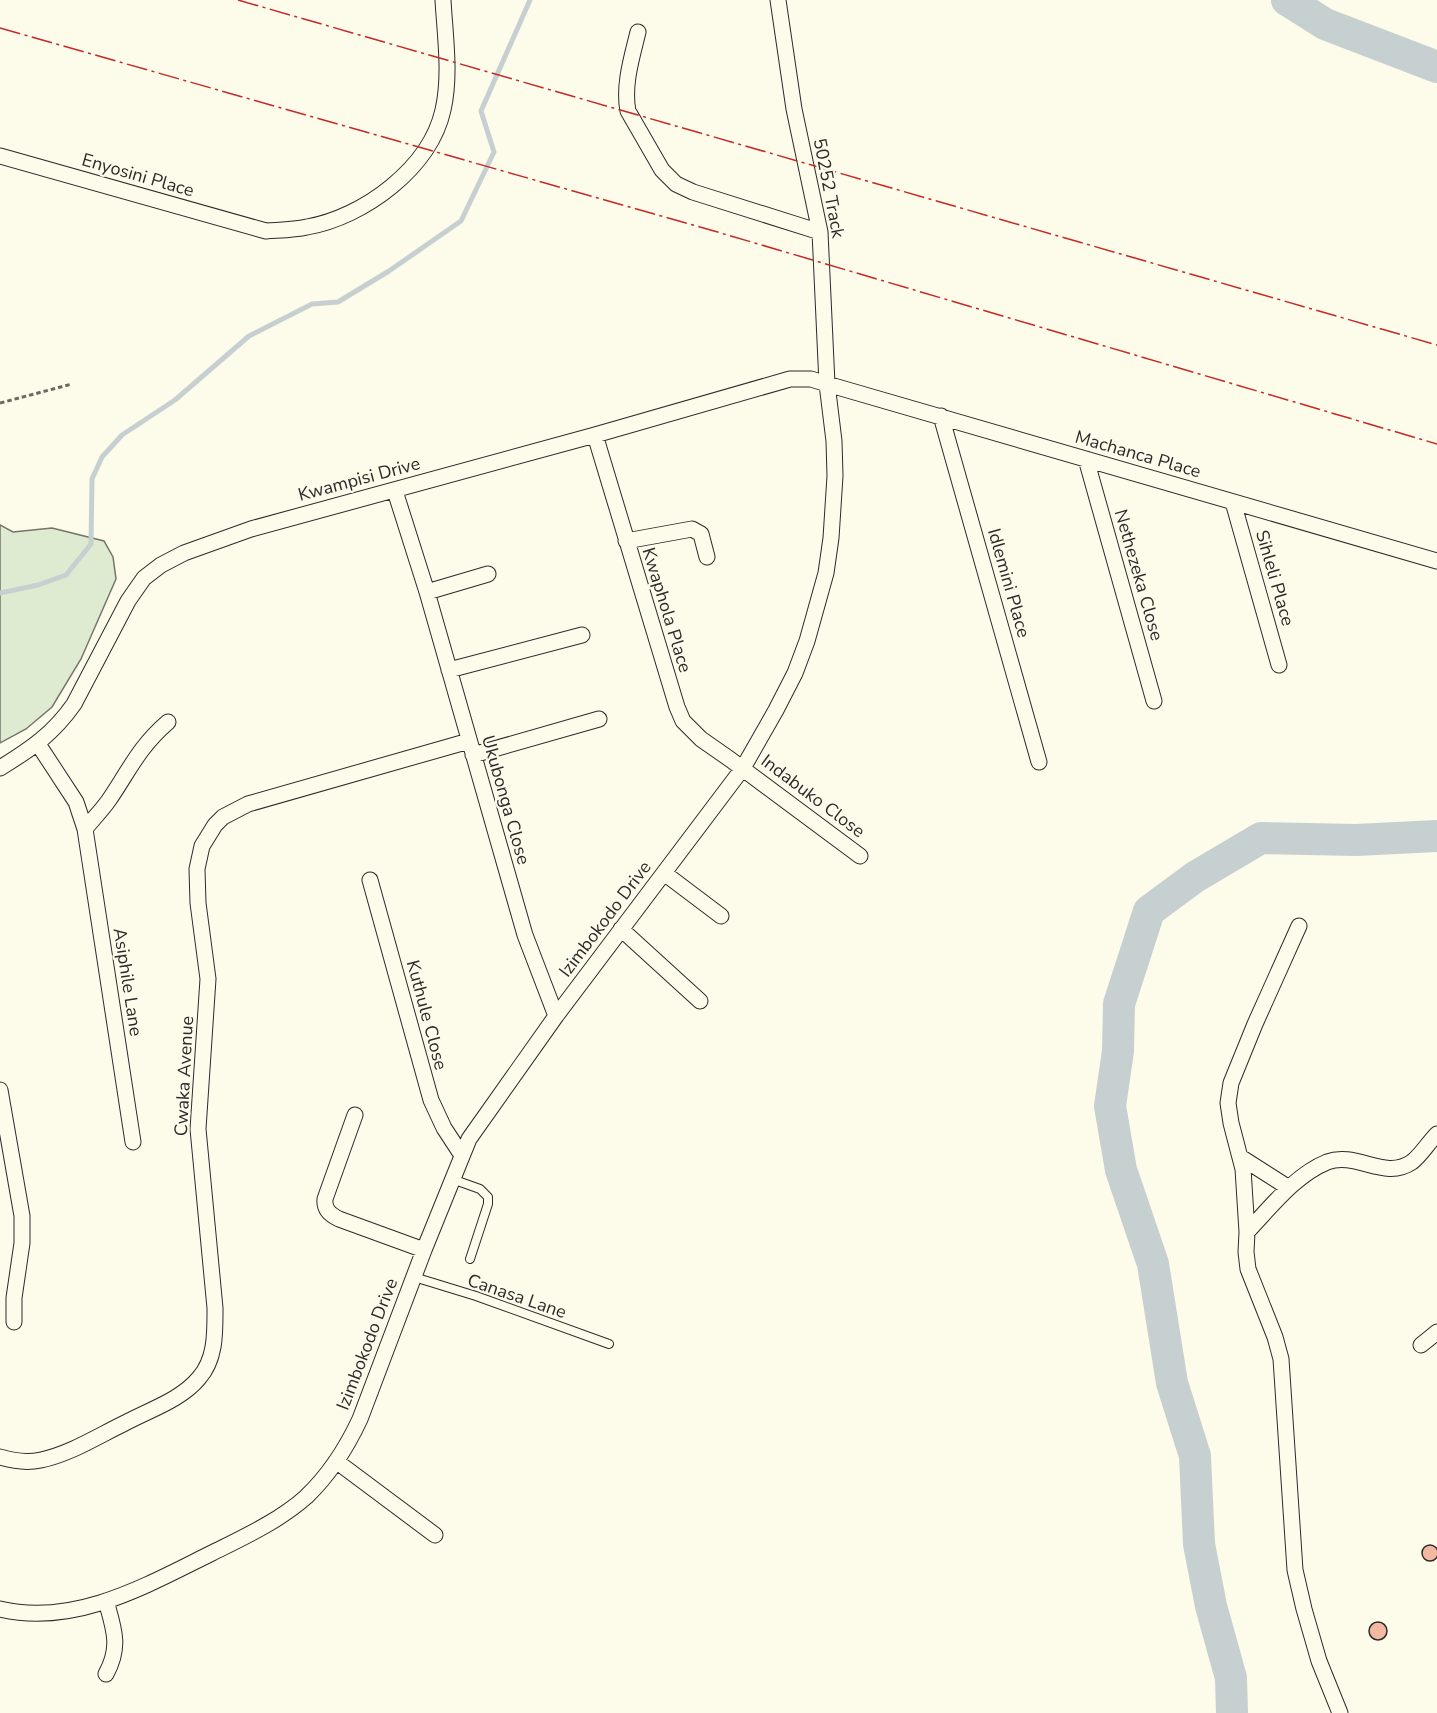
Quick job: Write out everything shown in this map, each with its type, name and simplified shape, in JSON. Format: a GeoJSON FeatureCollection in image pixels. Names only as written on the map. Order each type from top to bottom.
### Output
{"type":"FeatureCollection","features":[{"type":"Feature","properties":{"kind":"street","name":"Enyosini Place"},"geometry":{"type":"LineString","coordinates":[[0,156],[266,231],[308,227],[327,222],[363,206],[392,185],[424,152],[438,127],[446,92],[443,0]]}},
{"type":"Feature","properties":{"kind":"street","name":"50252 Track"},"geometry":{"type":"LineString","coordinates":[[778,0],[798,129],[820,232],[827,384]]}},
{"type":"Feature","properties":{"kind":"street"},"geometry":{"type":"LineString","coordinates":[[638,32],[629,71],[626,98],[628,111],[669,178],[693,192],[820,232]]}},
{"type":"Feature","properties":{"kind":"street","name":"Kwampisi Drive"},"geometry":{"type":"LineString","coordinates":[[0,768],[38,744],[53,731],[74,704],[128,601],[144,578],[169,560],[210,542],[251,529],[790,380],[811,379],[827,384]]}},
{"type":"Feature","properties":{"kind":"street","name":"Machanca Place"},"geometry":{"type":"LineString","coordinates":[[827,384],[1437,561]]}},
{"type":"Feature","properties":{"kind":"street","name":"Izimbokodo Drive"},"geometry":{"type":"LineString","coordinates":[[0,1609],[36,1614],[70,1611],[124,1595],[247,1536],[283,1514],[306,1497],[336,1461],[360,1419],[462,1154],[488,1109],[743,768],[777,710],[795,673],[807,641],[826,573],[832,529],[834,441],[827,384]]}},
{"type":"Feature","properties":{"kind":"street","name":"Idlemini Place"},"geometry":{"type":"LineString","coordinates":[[941,416],[1039,762]]}},
{"type":"Feature","properties":{"kind":"street","name":"Kwaphola Place"},"geometry":{"type":"LineString","coordinates":[[595,435],[676,706],[690,730],[743,768]]}},
{"type":"Feature","properties":{"kind":"street","name":"Nethezeka Close"},"geometry":{"type":"LineString","coordinates":[[1086,459],[1154,701]]}},
{"type":"Feature","properties":{"kind":"street","name":"Ukubonga Close"},"geometry":{"type":"LineString","coordinates":[[395,491],[427,592],[525,935],[556,1016]]}},
{"type":"Feature","properties":{"kind":"street","name":"Sihleli Place"},"geometry":{"type":"LineString","coordinates":[[1233,502],[1279,665]]}},
{"type":"Feature","properties":{"kind":"street"},"geometry":{"type":"LineString","coordinates":[[626,541],[692,529],[701,534],[707,557]]}},
{"type":"Feature","properties":{"kind":"street"},"geometry":{"type":"LineString","coordinates":[[427,592],[488,574]]}},
{"type":"Feature","properties":{"kind":"street"},"geometry":{"type":"LineString","coordinates":[[449,670],[582,634]]}},
{"type":"Feature","properties":{"kind":"street","name":"Cwaka Avenue"},"geometry":{"type":"LineString","coordinates":[[0,1457],[38,1461],[69,1451],[175,1397],[199,1378],[207,1366],[215,1334],[215,1308],[198,1129],[208,979],[198,903],[197,876],[199,856],[207,836],[223,818],[248,804],[471,748],[599,719]]}},
{"type":"Feature","properties":{"kind":"street"},"geometry":{"type":"LineString","coordinates":[[85,829],[107,802],[137,754],[168,722]]}},
{"type":"Feature","properties":{"kind":"street","name":"Asiphile Lane"},"geometry":{"type":"LineString","coordinates":[[38,744],[76,802],[85,829],[133,1142]]}},
{"type":"Feature","properties":{"kind":"street","name":"Indabuko Close"},"geometry":{"type":"LineString","coordinates":[[743,768],[860,856]]}},
{"type":"Feature","properties":{"kind":"street"},"geometry":{"type":"LineString","coordinates":[[664,873],[721,916]]}},
{"type":"Feature","properties":{"kind":"street","name":"Kuthule Close"},"geometry":{"type":"LineString","coordinates":[[370,880],[432,1100],[444,1128],[462,1154]]}},
{"type":"Feature","properties":{"kind":"street"},"geometry":{"type":"LineString","coordinates":[[1299,926],[1255,1024],[1232,1083],[1228,1103],[1231,1123],[1242,1158],[1248,1269],[1275,1337],[1281,1359],[1295,1570],[1319,1661],[1340,1713]]}},
{"type":"Feature","properties":{"kind":"street"},"geometry":{"type":"LineString","coordinates":[[621,929],[700,1001]]}},
{"type":"Feature","properties":{"kind":"street"},"geometry":{"type":"LineString","coordinates":[[0,1090],[22,1216],[22,1243],[14,1298],[14,1322]]}},
{"type":"Feature","properties":{"kind":"street"},"geometry":{"type":"LineString","coordinates":[[355,1115],[325,1198],[328,1212],[339,1219],[424,1250]]}},
{"type":"Feature","properties":{"kind":"street"},"geometry":{"type":"LineString","coordinates":[[1247,1232],[1290,1188],[1315,1168],[1340,1159],[1353,1159],[1385,1168],[1402,1167],[1412,1161],[1437,1134]]}},
{"type":"Feature","properties":{"kind":"street"},"geometry":{"type":"LineString","coordinates":[[1242,1158],[1290,1188]]}},
{"type":"Feature","properties":{"kind":"street"},"geometry":{"type":"LineString","coordinates":[[1421,1345],[1437,1332]]}},
{"type":"Feature","properties":{"kind":"street"},"geometry":{"type":"LineString","coordinates":[[336,1461],[435,1535]]}},
{"type":"Feature","properties":{"kind":"street"},"geometry":{"type":"LineString","coordinates":[[105,1674],[114,1655],[115,1645],[114,1628],[106,1601]]}},
{"type":"Feature","properties":{"kind":"lane"},"geometry":{"type":"LineString","coordinates":[[452,1179],[480,1189],[488,1197],[488,1204],[470,1259]]}},
{"type":"Feature","properties":{"kind":"lane","name":"Canasa Lane"},"geometry":{"type":"LineString","coordinates":[[414,1277],[476,1296],[609,1344]]}},
{"type":"Feature","properties":{"kind":"path"},"geometry":{"type":"LineString","coordinates":[[0,403],[72,384]]}},
{"type":"Feature","properties":{"kind":"green space"},"geometry":{"type":"Polygon","coordinates":[[[0,525],[13,532],[52,528],[104,541],[113,557],[116,579],[81,659],[52,707],[26,729],[0,743],[0,525]]]}},
{"type":"Feature","properties":{"kind":"building"},"geometry":{"type":"Polygon","coordinates":[[[1427,1545],[1433,1545],[1438,1553],[1436,1559],[1427,1561],[1422,1556],[1422,1550],[1427,1545]]]}},
{"type":"Feature","properties":{"kind":"building"},"geometry":{"type":"Polygon","coordinates":[[[1378,1622],[1384,1625],[1387,1631],[1384,1637],[1378,1640],[1372,1637],[1369,1631],[1372,1625],[1378,1622]]]}},
{"type":"Feature","properties":{"kind":"waterway"},"geometry":{"type":"LineString","coordinates":[[0,593],[38,585],[66,575],[91,544],[92,479],[102,457],[122,435],[175,400],[249,336],[312,304],[338,302],[389,271],[461,221],[494,152],[481,111],[530,0]]}},
{"type":"Feature","properties":{"kind":"waterway"},"geometry":{"type":"LineString","coordinates":[[1287,0],[1325,24],[1437,67]]}},
{"type":"Feature","properties":{"kind":"waterway"},"geometry":{"type":"LineString","coordinates":[[1232,1713],[1231,1678],[1211,1606],[1199,1544],[1195,1456],[1172,1383],[1153,1264],[1121,1170],[1110,1106],[1118,1051],[1119,1004],[1149,911],[1195,877],[1261,838],[1356,840],[1437,836]]}},
{"type":"Feature","properties":{"kind":"power"},"geometry":{"type":"LineString","coordinates":[[238,0],[1437,345]]}},
{"type":"Feature","properties":{"kind":"power"},"geometry":{"type":"LineString","coordinates":[[0,28],[714,231],[1437,444]]}}]}
